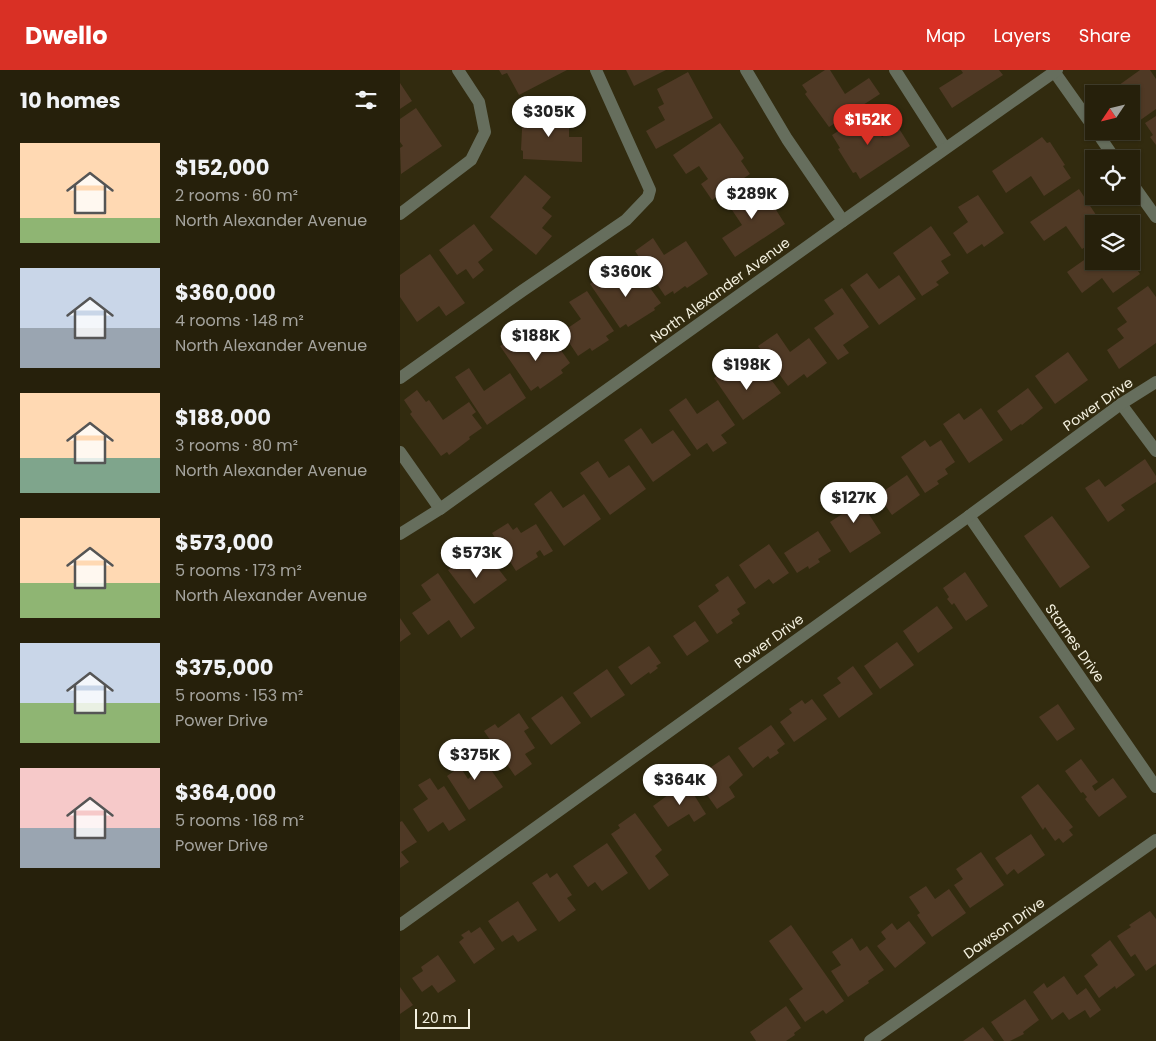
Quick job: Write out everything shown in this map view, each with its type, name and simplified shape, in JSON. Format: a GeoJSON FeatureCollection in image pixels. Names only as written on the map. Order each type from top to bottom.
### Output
{"type":"FeatureCollection","features":[{"type":"Feature","properties":{"kind":"street"},"geometry":{"type":"LineString","coordinates":[[400,214],[471,160],[485,132],[479,102],[458,70]]}},
{"type":"Feature","properties":{"kind":"street"},"geometry":{"type":"LineString","coordinates":[[400,378],[626,220],[648,197],[650,190],[643,170],[596,70]]}},
{"type":"Feature","properties":{"kind":"street"},"geometry":{"type":"LineString","coordinates":[[746,70],[787,139],[842,221]]}},
{"type":"Feature","properties":{"kind":"street"},"geometry":{"type":"LineString","coordinates":[[895,70],[945,148]]}},
{"type":"Feature","properties":{"kind":"street"},"geometry":{"type":"LineString","coordinates":[[1055,71],[1085,115]]}},
{"type":"Feature","properties":{"kind":"street","name":"North Alexander Avenue"},"geometry":{"type":"LineString","coordinates":[[400,534],[440,509],[1055,71]]}},
{"type":"Feature","properties":{"kind":"street"},"geometry":{"type":"LineString","coordinates":[[1140,195],[1156,217]]}},
{"type":"Feature","properties":{"kind":"street","name":"Power Drive"},"geometry":{"type":"LineString","coordinates":[[400,925],[969,516],[1121,404],[1156,382]]}},
{"type":"Feature","properties":{"kind":"street"},"geometry":{"type":"LineString","coordinates":[[1121,404],[1156,452]]}},
{"type":"Feature","properties":{"kind":"street"},"geometry":{"type":"LineString","coordinates":[[400,452],[440,509]]}},
{"type":"Feature","properties":{"kind":"street","name":"Starnes Drive"},"geometry":{"type":"LineString","coordinates":[[969,516],[1156,787]]}},
{"type":"Feature","properties":{"kind":"street","name":"Dawson Drive"},"geometry":{"type":"LineString","coordinates":[[870,1041],[1156,840]]}},
{"type":"Feature","properties":{"kind":"building"},"geometry":{"type":"Polygon","coordinates":[[[499,70],[567,70],[519,95],[507,73],[502,75],[499,70]]]}},
{"type":"Feature","properties":{"kind":"building"},"geometry":{"type":"Polygon","coordinates":[[[626,70],[666,70],[634,86],[626,70]]]}},
{"type":"Feature","properties":{"kind":"building"},"geometry":{"type":"Polygon","coordinates":[[[825,70],[830,70],[845,94],[869,78],[880,94],[829,127],[805,94],[807,92],[802,85],[825,70]]]}},
{"type":"Feature","properties":{"kind":"building"},"geometry":{"type":"Polygon","coordinates":[[[961,70],[999,70],[1003,75],[952,108],[939,88],[963,73],[961,70]]]}},
{"type":"Feature","properties":{"kind":"building"},"geometry":{"type":"Polygon","coordinates":[[[1140,70],[1150,70],[1156,79],[1156,109],[1140,120],[1140,85],[1119,85],[1140,70]]]}},
{"type":"Feature","properties":{"kind":"building"},"geometry":{"type":"Polygon","coordinates":[[[688,72],[713,118],[656,149],[646,131],[665,120],[658,107],[664,104],[657,89],[688,72]]]}},
{"type":"Feature","properties":{"kind":"building"},"geometry":{"type":"Polygon","coordinates":[[[400,83],[412,101],[400,109],[400,83]]]}},
{"type":"Feature","properties":{"kind":"building"},"geometry":{"type":"Polygon","coordinates":[[[416,108],[442,146],[401,174],[400,148],[403,146],[400,142],[400,119],[416,108]]]}},
{"type":"Feature","properties":{"kind":"building"},"geometry":{"type":"Polygon","coordinates":[[[523,109],[556,111],[556,118],[569,118],[569,137],[582,137],[582,162],[523,159],[523,151],[521,150],[523,109]]]}},
{"type":"Feature","properties":{"kind":"building"},"geometry":{"type":"Polygon","coordinates":[[[867,113],[882,137],[898,127],[910,146],[860,179],[856,172],[853,173],[838,149],[840,148],[832,135],[867,113]]]}},
{"type":"Feature","properties":{"kind":"building"},"geometry":{"type":"Polygon","coordinates":[[[1156,116],[1156,145],[1150,137],[1153,135],[1145,123],[1156,116]]]}},
{"type":"Feature","properties":{"kind":"building"},"geometry":{"type":"Polygon","coordinates":[[[720,123],[744,158],[741,161],[750,174],[712,200],[701,184],[708,179],[699,166],[686,174],[673,155],[720,123]]]}},
{"type":"Feature","properties":{"kind":"building"},"geometry":{"type":"Polygon","coordinates":[[[1042,137],[1047,143],[1050,142],[1071,178],[1044,196],[1031,176],[1006,193],[992,171],[1042,137]]]}},
{"type":"Feature","properties":{"kind":"building"},"geometry":{"type":"Polygon","coordinates":[[[525,175],[551,197],[542,208],[552,216],[542,228],[552,236],[536,255],[490,217],[525,175]]]}},
{"type":"Feature","properties":{"kind":"building"},"geometry":{"type":"Polygon","coordinates":[[[759,183],[785,224],[735,257],[722,238],[742,225],[728,204],[759,183]]]}},
{"type":"Feature","properties":{"kind":"building"},"geometry":{"type":"Polygon","coordinates":[[[1079,189],[1085,198],[1085,205],[1090,205],[1096,215],[1085,215],[1085,247],[1082,249],[1066,226],[1044,241],[1030,222],[1079,189]]]}},
{"type":"Feature","properties":{"kind":"building"},"geometry":{"type":"Polygon","coordinates":[[[978,195],[1004,233],[984,247],[982,244],[967,254],[953,233],[968,222],[958,207],[978,195]]]}},
{"type":"Feature","properties":{"kind":"building"},"geometry":{"type":"Polygon","coordinates":[[[474,224],[493,250],[478,262],[484,270],[473,279],[466,269],[457,275],[439,250],[474,224]]]}},
{"type":"Feature","properties":{"kind":"building"},"geometry":{"type":"Polygon","coordinates":[[[931,226],[951,255],[941,261],[949,273],[936,282],[939,285],[922,296],[893,253],[931,226]]]}},
{"type":"Feature","properties":{"kind":"building"},"geometry":{"type":"Polygon","coordinates":[[[653,238],[664,255],[686,241],[708,274],[687,288],[685,286],[674,294],[673,291],[665,296],[635,251],[653,238]]]}},
{"type":"Feature","properties":{"kind":"building"},"geometry":{"type":"Polygon","coordinates":[[[430,254],[465,303],[446,316],[439,306],[417,322],[400,297],[400,275],[430,254]]]}},
{"type":"Feature","properties":{"kind":"building"},"geometry":{"type":"Polygon","coordinates":[[[1085,259],[1085,270],[1137,270],[1140,274],[1113,293],[1102,278],[1082,293],[1067,272],[1085,259]]]}},
{"type":"Feature","properties":{"kind":"building"},"geometry":{"type":"Polygon","coordinates":[[[606,272],[612,280],[623,272],[631,284],[642,277],[661,303],[654,308],[655,310],[628,327],[626,324],[620,328],[590,284],[606,272]]]}},
{"type":"Feature","properties":{"kind":"building"},"geometry":{"type":"Polygon","coordinates":[[[867,273],[879,289],[899,275],[916,299],[879,325],[850,285],[867,273]]]}},
{"type":"Feature","properties":{"kind":"building"},"geometry":{"type":"Polygon","coordinates":[[[1148,286],[1156,297],[1156,343],[1119,369],[1107,350],[1124,338],[1117,329],[1127,322],[1117,308],[1148,286]]]}},
{"type":"Feature","properties":{"kind":"building"},"geometry":{"type":"Polygon","coordinates":[[[842,288],[869,327],[843,345],[849,353],[838,360],[814,328],[834,314],[824,300],[842,288]]]}},
{"type":"Feature","properties":{"kind":"building"},"geometry":{"type":"Polygon","coordinates":[[[587,291],[614,331],[606,336],[609,340],[592,351],[590,348],[578,356],[562,332],[581,319],[569,302],[587,291]]]}},
{"type":"Feature","properties":{"kind":"building"},"geometry":{"type":"Polygon","coordinates":[[[777,333],[790,352],[809,338],[827,363],[807,378],[804,374],[788,386],[758,346],[777,333]]]}},
{"type":"Feature","properties":{"kind":"building"},"geometry":{"type":"Polygon","coordinates":[[[518,334],[532,354],[553,339],[570,363],[561,370],[563,373],[540,389],[538,386],[531,391],[500,346],[518,334]]]}},
{"type":"Feature","properties":{"kind":"building"},"geometry":{"type":"Polygon","coordinates":[[[1068,352],[1088,380],[1055,404],[1035,376],[1068,352]]]}},
{"type":"Feature","properties":{"kind":"building"},"geometry":{"type":"Polygon","coordinates":[[[731,366],[744,384],[764,370],[781,393],[743,420],[714,378],[731,366]]]}},
{"type":"Feature","properties":{"kind":"building"},"geometry":{"type":"Polygon","coordinates":[[[469,368],[484,391],[510,373],[526,398],[487,425],[455,377],[469,368]]]}},
{"type":"Feature","properties":{"kind":"building"},"geometry":{"type":"Polygon","coordinates":[[[1028,388],[1043,408],[1022,425],[1011,431],[997,411],[1028,388]]]}},
{"type":"Feature","properties":{"kind":"building"},"geometry":{"type":"Polygon","coordinates":[[[417,390],[426,402],[429,400],[443,420],[469,402],[476,412],[472,415],[482,428],[449,455],[447,452],[441,456],[410,414],[412,412],[404,400],[417,390]]]}},
{"type":"Feature","properties":{"kind":"building"},"geometry":{"type":"Polygon","coordinates":[[[686,398],[697,414],[718,400],[735,425],[721,435],[727,443],[713,452],[707,443],[697,450],[669,410],[686,398]]]}},
{"type":"Feature","properties":{"kind":"building"},"geometry":{"type":"Polygon","coordinates":[[[981,408],[1003,440],[969,463],[943,424],[959,413],[964,420],[981,408]]]}},
{"type":"Feature","properties":{"kind":"building"},"geometry":{"type":"Polygon","coordinates":[[[641,428],[652,444],[673,430],[691,455],[653,482],[624,440],[641,428]]]}},
{"type":"Feature","properties":{"kind":"building"},"geometry":{"type":"Polygon","coordinates":[[[925,440],[930,447],[941,440],[955,462],[945,469],[948,474],[937,481],[939,484],[925,493],[901,457],[925,440]]]}},
{"type":"Feature","properties":{"kind":"building"},"geometry":{"type":"Polygon","coordinates":[[[1145,459],[1156,476],[1156,482],[1121,505],[1125,510],[1108,522],[1085,488],[1099,479],[1105,487],[1145,459]]]}},
{"type":"Feature","properties":{"kind":"building"},"geometry":{"type":"Polygon","coordinates":[[[598,461],[609,478],[629,465],[646,489],[610,515],[580,473],[598,461]]]}},
{"type":"Feature","properties":{"kind":"building"},"geometry":{"type":"Polygon","coordinates":[[[907,475],[920,495],[892,515],[878,495],[907,475]]]}},
{"type":"Feature","properties":{"kind":"building"},"geometry":{"type":"Polygon","coordinates":[[[848,488],[857,501],[849,507],[852,512],[863,505],[881,533],[850,553],[830,522],[845,512],[836,497],[848,488]]]}},
{"type":"Feature","properties":{"kind":"building"},"geometry":{"type":"Polygon","coordinates":[[[551,491],[563,508],[584,494],[601,519],[564,546],[534,504],[551,491]]]}},
{"type":"Feature","properties":{"kind":"building"},"geometry":{"type":"Polygon","coordinates":[[[1052,516],[1090,567],[1060,588],[1024,536],[1052,516]]]}},
{"type":"Feature","properties":{"kind":"building"},"geometry":{"type":"Polygon","coordinates":[[[508,523],[513,530],[517,527],[521,533],[536,524],[553,551],[544,556],[540,550],[536,553],[538,557],[516,571],[492,533],[508,523]]]}},
{"type":"Feature","properties":{"kind":"building"},"geometry":{"type":"Polygon","coordinates":[[[818,531],[831,551],[818,559],[820,562],[809,569],[808,566],[797,573],[784,553],[818,531]]]}},
{"type":"Feature","properties":{"kind":"building"},"geometry":{"type":"Polygon","coordinates":[[[769,544],[789,573],[773,584],[769,579],[755,589],[739,565],[769,544]]]}},
{"type":"Feature","properties":{"kind":"building"},"geometry":{"type":"Polygon","coordinates":[[[466,556],[478,573],[487,566],[484,562],[490,558],[507,580],[474,604],[448,570],[466,556]]]}},
{"type":"Feature","properties":{"kind":"building"},"geometry":{"type":"Polygon","coordinates":[[[965,572],[988,606],[966,621],[954,603],[952,605],[947,599],[949,597],[943,588],[965,572]]]}},
{"type":"Feature","properties":{"kind":"building"},"geometry":{"type":"Polygon","coordinates":[[[438,573],[475,628],[461,638],[449,620],[428,635],[412,613],[431,600],[421,585],[438,573]]]}},
{"type":"Feature","properties":{"kind":"building"},"geometry":{"type":"Polygon","coordinates":[[[728,576],[746,603],[737,609],[740,614],[731,620],[733,623],[717,634],[698,606],[719,591],[715,585],[728,576]]]}},
{"type":"Feature","properties":{"kind":"building"},"geometry":{"type":"Polygon","coordinates":[[[937,606],[953,628],[918,653],[903,631],[937,606]]]}},
{"type":"Feature","properties":{"kind":"building"},"geometry":{"type":"Polygon","coordinates":[[[400,618],[411,634],[400,642],[400,618]]]}},
{"type":"Feature","properties":{"kind":"building"},"geometry":{"type":"Polygon","coordinates":[[[695,621],[709,641],[687,656],[673,636],[695,621]]]}},
{"type":"Feature","properties":{"kind":"building"},"geometry":{"type":"Polygon","coordinates":[[[897,642],[914,665],[880,689],[864,666],[897,642]]]}},
{"type":"Feature","properties":{"kind":"building"},"geometry":{"type":"Polygon","coordinates":[[[649,646],[661,663],[650,674],[649,672],[631,685],[618,667],[649,646]]]}},
{"type":"Feature","properties":{"kind":"building"},"geometry":{"type":"Polygon","coordinates":[[[853,666],[873,694],[839,718],[823,695],[841,683],[837,678],[853,666]]]}},
{"type":"Feature","properties":{"kind":"building"},"geometry":{"type":"Polygon","coordinates":[[[607,669],[625,695],[591,718],[573,693],[607,669]]]}},
{"type":"Feature","properties":{"kind":"building"},"geometry":{"type":"Polygon","coordinates":[[[562,696],[581,723],[551,745],[531,718],[562,696]]]}},
{"type":"Feature","properties":{"kind":"building"},"geometry":{"type":"Polygon","coordinates":[[[812,699],[827,719],[794,742],[780,722],[792,713],[789,709],[802,700],[805,704],[812,699]]]}},
{"type":"Feature","properties":{"kind":"building"},"geometry":{"type":"Polygon","coordinates":[[[1058,704],[1075,729],[1057,741],[1039,717],[1058,704]]]}},
{"type":"Feature","properties":{"kind":"building"},"geometry":{"type":"Polygon","coordinates":[[[519,713],[529,728],[524,731],[535,748],[525,754],[532,764],[515,776],[484,731],[495,724],[498,728],[519,713]]]}},
{"type":"Feature","properties":{"kind":"building"},"geometry":{"type":"Polygon","coordinates":[[[771,725],[785,744],[777,750],[779,753],[770,759],[768,756],[753,768],[738,748],[771,725]]]}},
{"type":"Feature","properties":{"kind":"building"},"geometry":{"type":"Polygon","coordinates":[[[477,750],[503,787],[469,810],[447,776],[460,767],[468,779],[474,774],[463,759],[477,750]]]}},
{"type":"Feature","properties":{"kind":"building"},"geometry":{"type":"Polygon","coordinates":[[[729,755],[743,775],[729,787],[735,797],[717,809],[695,778],[729,755]]]}},
{"type":"Feature","properties":{"kind":"building"},"geometry":{"type":"Polygon","coordinates":[[[1081,759],[1098,782],[1092,786],[1095,791],[1113,778],[1127,797],[1099,817],[1085,799],[1087,797],[1083,792],[1081,793],[1065,771],[1081,759]]]}},
{"type":"Feature","properties":{"kind":"building"},"geometry":{"type":"Polygon","coordinates":[[[430,778],[438,790],[444,786],[466,820],[449,831],[443,822],[428,832],[413,809],[428,799],[418,785],[430,778]]]}},
{"type":"Feature","properties":{"kind":"building"},"geometry":{"type":"Polygon","coordinates":[[[686,782],[706,814],[694,822],[689,814],[668,827],[653,806],[686,782]]]}},
{"type":"Feature","properties":{"kind":"building"},"geometry":{"type":"Polygon","coordinates":[[[1038,784],[1073,827],[1069,830],[1073,835],[1063,843],[1059,838],[1055,841],[1045,827],[1043,830],[1021,797],[1038,784]]]}},
{"type":"Feature","properties":{"kind":"building"},"geometry":{"type":"Polygon","coordinates":[[[635,813],[662,850],[655,856],[669,875],[649,890],[611,834],[620,828],[618,825],[635,813]]]}},
{"type":"Feature","properties":{"kind":"building"},"geometry":{"type":"Polygon","coordinates":[[[402,821],[417,842],[401,852],[409,862],[400,868],[400,822],[402,821]]]}},
{"type":"Feature","properties":{"kind":"building"},"geometry":{"type":"Polygon","coordinates":[[[1031,834],[1045,855],[1018,874],[1014,869],[1007,875],[995,858],[1031,834]]]}},
{"type":"Feature","properties":{"kind":"building"},"geometry":{"type":"Polygon","coordinates":[[[607,843],[628,873],[602,891],[595,882],[588,887],[573,866],[607,843]]]}},
{"type":"Feature","properties":{"kind":"building"},"geometry":{"type":"Polygon","coordinates":[[[981,852],[1004,885],[970,908],[954,885],[963,879],[956,869],[981,852]]]}},
{"type":"Feature","properties":{"kind":"building"},"geometry":{"type":"Polygon","coordinates":[[[547,873],[550,878],[557,873],[572,895],[567,898],[576,910],[559,922],[532,883],[547,873]]]}},
{"type":"Feature","properties":{"kind":"building"},"geometry":{"type":"Polygon","coordinates":[[[926,886],[935,899],[949,889],[966,913],[932,937],[917,915],[920,913],[909,897],[926,886]]]}},
{"type":"Feature","properties":{"kind":"building"},"geometry":{"type":"Polygon","coordinates":[[[518,901],[537,930],[518,942],[513,935],[502,942],[488,921],[518,901]]]}},
{"type":"Feature","properties":{"kind":"building"},"geometry":{"type":"Polygon","coordinates":[[[1150,911],[1156,919],[1156,964],[1146,971],[1135,954],[1131,957],[1117,936],[1131,927],[1129,925],[1150,911]]]}},
{"type":"Feature","properties":{"kind":"building"},"geometry":{"type":"Polygon","coordinates":[[[909,921],[926,943],[895,968],[877,946],[886,939],[881,932],[892,923],[897,930],[909,921]]]}},
{"type":"Feature","properties":{"kind":"building"},"geometry":{"type":"Polygon","coordinates":[[[791,925],[844,1001],[826,1014],[823,1010],[805,1022],[789,999],[803,989],[769,941],[791,925]]]}},
{"type":"Feature","properties":{"kind":"building"},"geometry":{"type":"Polygon","coordinates":[[[480,927],[495,949],[474,964],[459,942],[464,938],[461,935],[469,930],[471,933],[480,927]]]}},
{"type":"Feature","properties":{"kind":"building"},"geometry":{"type":"Polygon","coordinates":[[[852,938],[860,951],[867,946],[884,970],[848,997],[831,971],[841,965],[832,952],[852,938]]]}},
{"type":"Feature","properties":{"kind":"building"},"geometry":{"type":"Polygon","coordinates":[[[1110,940],[1135,975],[1116,989],[1115,986],[1099,998],[1084,976],[1098,965],[1091,955],[1110,940]]]}},
{"type":"Feature","properties":{"kind":"building"},"geometry":{"type":"Polygon","coordinates":[[[438,955],[456,981],[438,993],[432,985],[422,992],[412,978],[423,971],[421,967],[438,955]]]}},
{"type":"Feature","properties":{"kind":"building"},"geometry":{"type":"Polygon","coordinates":[[[1064,976],[1077,995],[1086,988],[1101,1010],[1090,1018],[1085,1010],[1069,1020],[1063,1012],[1052,1020],[1033,992],[1044,983],[1047,988],[1064,976]]]}},
{"type":"Feature","properties":{"kind":"building"},"geometry":{"type":"Polygon","coordinates":[[[400,987],[413,1005],[400,1014],[400,987]]]}},
{"type":"Feature","properties":{"kind":"building"},"geometry":{"type":"Polygon","coordinates":[[[1025,999],[1039,1020],[1023,1032],[1024,1034],[1010,1041],[1004,1041],[991,1022],[1025,999]]]}},
{"type":"Feature","properties":{"kind":"building"},"geometry":{"type":"Polygon","coordinates":[[[786,1006],[801,1028],[794,1033],[795,1035],[786,1041],[756,1041],[750,1032],[786,1006]]]}},
{"type":"Feature","properties":{"kind":"building"},"geometry":{"type":"Polygon","coordinates":[[[983,1027],[994,1041],[963,1041],[983,1027]]]}}]}
